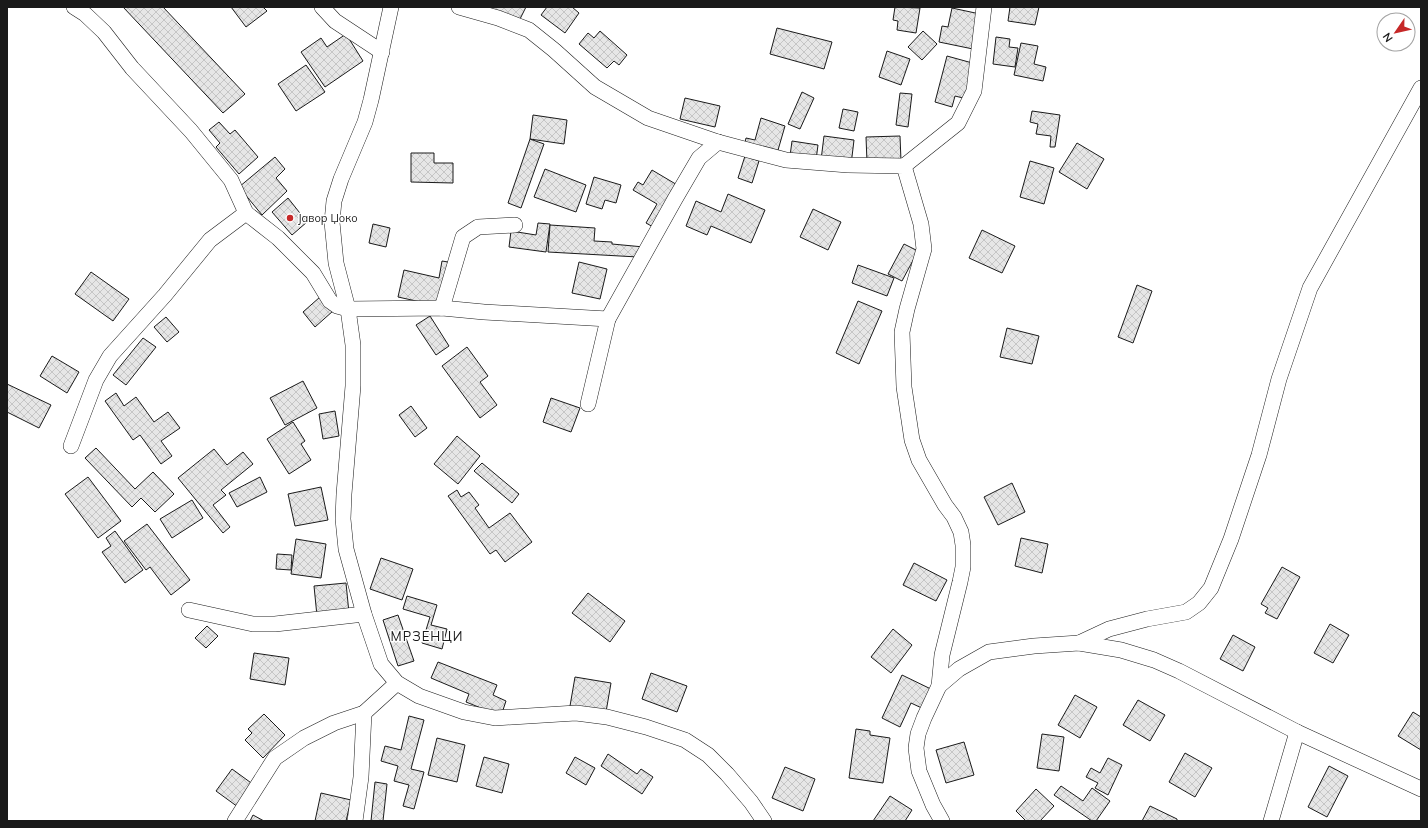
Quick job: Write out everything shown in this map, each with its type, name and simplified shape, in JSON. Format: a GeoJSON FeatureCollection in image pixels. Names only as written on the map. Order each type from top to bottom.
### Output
{"type":"FeatureCollection","features":[{"type":"Feature","properties":{"kind":"street"},"geometry":{"type":"LineString","coordinates":[[74,7],[85,14],[104,32],[132,68],[191,131],[232,180],[246,213],[278,238],[313,273],[330,301],[337,306],[348,309],[442,308],[484,312],[608,319]]}},
{"type":"Feature","properties":{"kind":"street"},"geometry":{"type":"LineString","coordinates":[[322,7],[335,21],[382,52]]}},
{"type":"Feature","properties":{"kind":"street"},"geometry":{"type":"LineString","coordinates":[[391,7],[365,122],[341,179],[334,201],[332,222],[336,263],[348,309],[353,345],[353,386],[343,519],[346,549],[364,614],[381,664],[397,683],[419,696],[464,712],[495,718],[576,713],[607,717],[646,727],[686,740],[708,756],[727,774],[751,802],[764,821]]}},
{"type":"Feature","properties":{"kind":"street"},"geometry":{"type":"LineString","coordinates":[[459,7],[498,18],[528,30],[554,50],[595,88],[648,118],[718,142],[786,160],[848,166],[904,166],[958,123],[974,91],[984,7]]}},
{"type":"Feature","properties":{"kind":"street"},"geometry":{"type":"LineString","coordinates":[[1079,643],[1109,629],[1147,619],[1186,612],[1200,603],[1211,588],[1232,539],[1259,455],[1279,379],[1310,288],[1421,88]]}},
{"type":"Feature","properties":{"kind":"street"},"geometry":{"type":"LineString","coordinates":[[588,404],[608,319],[699,158],[718,142]]}},
{"type":"Feature","properties":{"kind":"street"},"geometry":{"type":"LineString","coordinates":[[904,166],[921,224],[924,249],[902,332],[902,360],[905,395],[912,440],[920,460],[945,505],[954,517],[961,532],[963,545],[963,567],[942,655],[939,686],[918,734],[916,748],[919,771],[933,805],[942,821]]}},
{"type":"Feature","properties":{"kind":"street"},"geometry":{"type":"LineString","coordinates":[[71,446],[96,380],[110,356],[165,295],[210,240],[246,213]]}},
{"type":"Feature","properties":{"kind":"street"},"geometry":{"type":"LineString","coordinates":[[442,308],[463,237],[478,227],[515,225]]}},
{"type":"Feature","properties":{"kind":"street"},"geometry":{"type":"LineString","coordinates":[[189,610],[252,624],[275,624],[364,614]]}},
{"type":"Feature","properties":{"kind":"street"},"geometry":{"type":"LineString","coordinates":[[939,686],[959,669],[989,652],[1034,646],[1079,643],[1121,650],[1154,660],[1179,671],[1297,732],[1421,790]]}},
{"type":"Feature","properties":{"kind":"street"},"geometry":{"type":"LineString","coordinates":[[235,821],[275,758],[304,738],[334,723],[364,713],[397,683]]}},
{"type":"Feature","properties":{"kind":"street"},"geometry":{"type":"LineString","coordinates":[[355,821],[361,777],[364,713]]}},
{"type":"Feature","properties":{"kind":"street"},"geometry":{"type":"LineString","coordinates":[[1271,821],[1297,732]]}},
{"type":"Feature","properties":{"kind":"building"},"geometry":{"type":"Polygon","coordinates":[[[123,7],[163,7],[245,94],[223,113],[123,7]]]}},
{"type":"Feature","properties":{"kind":"building"},"geometry":{"type":"Polygon","coordinates":[[[231,7],[263,7],[267,11],[246,27],[231,7]]]}},
{"type":"Feature","properties":{"kind":"building"},"geometry":{"type":"Polygon","coordinates":[[[487,7],[526,7],[518,23],[487,7]]]}},
{"type":"Feature","properties":{"kind":"building"},"geometry":{"type":"Polygon","coordinates":[[[547,7],[572,7],[579,13],[565,33],[541,15],[547,7]]]}},
{"type":"Feature","properties":{"kind":"building"},"geometry":{"type":"Polygon","coordinates":[[[895,7],[920,8],[916,33],[897,30],[898,21],[893,20],[895,7]]]}},
{"type":"Feature","properties":{"kind":"building"},"geometry":{"type":"Polygon","coordinates":[[[1010,7],[1039,7],[1035,25],[1008,21],[1010,7]]]}},
{"type":"Feature","properties":{"kind":"building"},"geometry":{"type":"Polygon","coordinates":[[[952,8],[980,14],[973,49],[939,42],[942,26],[948,27],[952,8]]]}},
{"type":"Feature","properties":{"kind":"building"},"geometry":{"type":"Polygon","coordinates":[[[777,28],[832,42],[824,69],[770,54],[777,28]]]}},
{"type":"Feature","properties":{"kind":"building"},"geometry":{"type":"Polygon","coordinates":[[[600,31],[627,55],[619,65],[614,61],[607,68],[579,44],[588,33],[594,38],[600,31]]]}},
{"type":"Feature","properties":{"kind":"building"},"geometry":{"type":"Polygon","coordinates":[[[923,31],[937,44],[922,60],[908,47],[923,31]]]}},
{"type":"Feature","properties":{"kind":"building"},"geometry":{"type":"Polygon","coordinates":[[[346,34],[363,61],[325,87],[301,52],[321,38],[327,47],[346,34]]]}},
{"type":"Feature","properties":{"kind":"building"},"geometry":{"type":"Polygon","coordinates":[[[996,37],[1010,39],[1009,47],[1018,48],[1015,67],[993,64],[996,37]]]}},
{"type":"Feature","properties":{"kind":"building"},"geometry":{"type":"Polygon","coordinates":[[[1021,43],[1038,46],[1034,64],[1046,67],[1043,81],[1014,75],[1021,43]]]}},
{"type":"Feature","properties":{"kind":"building"},"geometry":{"type":"Polygon","coordinates":[[[887,51],[910,59],[901,85],[879,77],[887,51]]]}},
{"type":"Feature","properties":{"kind":"building"},"geometry":{"type":"Polygon","coordinates":[[[947,56],[976,64],[967,99],[955,96],[952,107],[935,102],[947,56]]]}},
{"type":"Feature","properties":{"kind":"building"},"geometry":{"type":"Polygon","coordinates":[[[306,65],[325,92],[296,111],[278,84],[306,65]]]}},
{"type":"Feature","properties":{"kind":"building"},"geometry":{"type":"Polygon","coordinates":[[[802,92],[814,98],[800,129],[788,124],[802,92]]]}},
{"type":"Feature","properties":{"kind":"building"},"geometry":{"type":"Polygon","coordinates":[[[900,93],[912,94],[908,127],[896,125],[900,93]]]}},
{"type":"Feature","properties":{"kind":"building"},"geometry":{"type":"Polygon","coordinates":[[[685,98],[720,106],[715,127],[680,119],[685,98]]]}},
{"type":"Feature","properties":{"kind":"building"},"geometry":{"type":"Polygon","coordinates":[[[843,109],[858,112],[854,131],[839,128],[843,109]]]}},
{"type":"Feature","properties":{"kind":"building"},"geometry":{"type":"Polygon","coordinates":[[[1032,111],[1060,115],[1055,147],[1050,147],[1051,136],[1036,134],[1038,124],[1030,122],[1032,111]]]}},
{"type":"Feature","properties":{"kind":"building"},"geometry":{"type":"Polygon","coordinates":[[[533,115],[567,120],[564,144],[530,139],[533,115]]]}},
{"type":"Feature","properties":{"kind":"building"},"geometry":{"type":"Polygon","coordinates":[[[761,118],[785,126],[776,157],[744,147],[746,138],[755,140],[761,118]]]}},
{"type":"Feature","properties":{"kind":"building"},"geometry":{"type":"Polygon","coordinates":[[[219,122],[230,134],[235,130],[258,157],[239,174],[216,147],[220,143],[209,130],[219,122]]]}},
{"type":"Feature","properties":{"kind":"building"},"geometry":{"type":"Polygon","coordinates":[[[824,136],[854,140],[851,165],[821,160],[824,136]]]}},
{"type":"Feature","properties":{"kind":"building"},"geometry":{"type":"Polygon","coordinates":[[[900,136],[901,161],[867,162],[866,137],[900,136]]]}},
{"type":"Feature","properties":{"kind":"building"},"geometry":{"type":"Polygon","coordinates":[[[530,139],[544,144],[521,208],[508,203],[530,139]]]}},
{"type":"Feature","properties":{"kind":"building"},"geometry":{"type":"Polygon","coordinates":[[[792,141],[818,145],[816,160],[790,156],[792,141]]]}},
{"type":"Feature","properties":{"kind":"building"},"geometry":{"type":"Polygon","coordinates":[[[1077,143],[1104,159],[1087,189],[1059,172],[1077,143]]]}},
{"type":"Feature","properties":{"kind":"building"},"geometry":{"type":"Polygon","coordinates":[[[411,153],[434,153],[434,163],[453,163],[453,183],[411,182],[411,153]]]}},
{"type":"Feature","properties":{"kind":"building"},"geometry":{"type":"Polygon","coordinates":[[[745,156],[759,161],[752,183],[738,178],[745,156]]]}},
{"type":"Feature","properties":{"kind":"building"},"geometry":{"type":"Polygon","coordinates":[[[275,157],[285,169],[276,178],[287,191],[262,215],[239,187],[275,157]]]}},
{"type":"Feature","properties":{"kind":"building"},"geometry":{"type":"Polygon","coordinates":[[[1030,161],[1054,168],[1044,204],[1020,197],[1030,161]]]}},
{"type":"Feature","properties":{"kind":"building"},"geometry":{"type":"Polygon","coordinates":[[[545,169],[586,185],[576,212],[534,197],[545,169]]]}},
{"type":"Feature","properties":{"kind":"building"},"geometry":{"type":"Polygon","coordinates":[[[652,170],[679,186],[655,228],[646,223],[657,204],[633,190],[638,182],[643,185],[652,170]]]}},
{"type":"Feature","properties":{"kind":"building"},"geometry":{"type":"Polygon","coordinates":[[[594,177],[621,185],[616,203],[605,200],[602,209],[586,204],[594,177]]]}},
{"type":"Feature","properties":{"kind":"building"},"geometry":{"type":"Polygon","coordinates":[[[728,194],[765,210],[751,243],[711,226],[707,235],[686,226],[696,201],[721,212],[728,194]]]}},
{"type":"Feature","properties":{"kind":"building"},"geometry":{"type":"Polygon","coordinates":[[[288,198],[307,222],[292,235],[272,212],[288,198]]]}},
{"type":"Feature","properties":{"kind":"building"},"geometry":{"type":"Polygon","coordinates":[[[813,209],[841,222],[828,250],[800,237],[813,209]]]}},
{"type":"Feature","properties":{"kind":"building"},"geometry":{"type":"Polygon","coordinates":[[[538,223],[550,224],[546,252],[509,247],[511,231],[536,235],[538,223]]]}},
{"type":"Feature","properties":{"kind":"building"},"geometry":{"type":"Polygon","coordinates":[[[373,224],[390,228],[386,247],[369,243],[373,224]]]}},
{"type":"Feature","properties":{"kind":"building"},"geometry":{"type":"Polygon","coordinates":[[[550,225],[595,228],[594,241],[644,247],[638,257],[548,252],[550,225]]]}},
{"type":"Feature","properties":{"kind":"building"},"geometry":{"type":"Polygon","coordinates":[[[982,230],[1015,246],[1002,273],[969,258],[982,230]]]}},
{"type":"Feature","properties":{"kind":"building"},"geometry":{"type":"Polygon","coordinates":[[[904,244],[918,251],[902,281],[888,274],[904,244]]]}},
{"type":"Feature","properties":{"kind":"building"},"geometry":{"type":"Polygon","coordinates":[[[442,261],[448,262],[439,306],[398,297],[404,270],[439,278],[442,261]]]}},
{"type":"Feature","properties":{"kind":"building"},"geometry":{"type":"Polygon","coordinates":[[[579,262],[607,269],[600,299],[572,293],[579,262]]]}},
{"type":"Feature","properties":{"kind":"building"},"geometry":{"type":"Polygon","coordinates":[[[858,265],[894,278],[887,296],[852,283],[858,265]]]}},
{"type":"Feature","properties":{"kind":"building"},"geometry":{"type":"Polygon","coordinates":[[[91,272],[129,299],[113,321],[75,294],[91,272]]]}},
{"type":"Feature","properties":{"kind":"building"},"geometry":{"type":"Polygon","coordinates":[[[1137,285],[1152,291],[1133,343],[1118,337],[1137,285]]]}},
{"type":"Feature","properties":{"kind":"building"},"geometry":{"type":"Polygon","coordinates":[[[320,297],[333,311],[315,327],[303,312],[320,297]]]}},
{"type":"Feature","properties":{"kind":"building"},"geometry":{"type":"Polygon","coordinates":[[[858,301],[882,311],[859,364],[836,353],[858,301]]]}},
{"type":"Feature","properties":{"kind":"building"},"geometry":{"type":"Polygon","coordinates":[[[430,316],[449,346],[436,355],[416,325],[430,316]]]}},
{"type":"Feature","properties":{"kind":"building"},"geometry":{"type":"Polygon","coordinates":[[[166,317],[179,332],[167,342],[154,327],[166,317]]]}},
{"type":"Feature","properties":{"kind":"building"},"geometry":{"type":"Polygon","coordinates":[[[1007,328],[1039,336],[1032,364],[1000,357],[1007,328]]]}},
{"type":"Feature","properties":{"kind":"building"},"geometry":{"type":"Polygon","coordinates":[[[143,338],[156,347],[126,385],[113,375],[143,338]]]}},
{"type":"Feature","properties":{"kind":"building"},"geometry":{"type":"Polygon","coordinates":[[[467,347],[488,376],[480,382],[497,405],[480,418],[442,366],[467,347]]]}},
{"type":"Feature","properties":{"kind":"building"},"geometry":{"type":"Polygon","coordinates":[[[52,356],[79,372],[67,393],[40,376],[52,356]]]}},
{"type":"Feature","properties":{"kind":"building"},"geometry":{"type":"Polygon","coordinates":[[[303,381],[317,408],[285,425],[270,398],[303,381]]]}},
{"type":"Feature","properties":{"kind":"building"},"geometry":{"type":"Polygon","coordinates":[[[7,384],[51,405],[39,428],[7,412],[7,384]]]}},
{"type":"Feature","properties":{"kind":"building"},"geometry":{"type":"Polygon","coordinates":[[[116,393],[124,406],[136,397],[154,422],[168,412],[180,428],[161,441],[172,456],[161,464],[140,435],[133,440],[105,401],[116,393]]]}},
{"type":"Feature","properties":{"kind":"building"},"geometry":{"type":"Polygon","coordinates":[[[551,398],[580,408],[571,432],[543,422],[551,398]]]}},
{"type":"Feature","properties":{"kind":"building"},"geometry":{"type":"Polygon","coordinates":[[[411,406],[427,428],[415,437],[399,415],[411,406]]]}},
{"type":"Feature","properties":{"kind":"building"},"geometry":{"type":"Polygon","coordinates":[[[335,411],[339,436],[323,439],[319,414],[335,411]]]}},
{"type":"Feature","properties":{"kind":"building"},"geometry":{"type":"Polygon","coordinates":[[[293,422],[305,441],[301,444],[311,460],[289,474],[267,439],[293,422]]]}},
{"type":"Feature","properties":{"kind":"building"},"geometry":{"type":"Polygon","coordinates":[[[457,436],[480,456],[458,484],[434,464],[457,436]]]}},
{"type":"Feature","properties":{"kind":"building"},"geometry":{"type":"Polygon","coordinates":[[[96,448],[135,489],[153,472],[174,494],[155,512],[141,498],[132,507],[85,458],[96,448]]]}},
{"type":"Feature","properties":{"kind":"building"},"geometry":{"type":"Polygon","coordinates":[[[214,449],[227,465],[243,452],[253,464],[221,490],[226,495],[213,505],[230,527],[223,533],[178,478],[214,449]]]}},
{"type":"Feature","properties":{"kind":"building"},"geometry":{"type":"Polygon","coordinates":[[[482,463],[519,494],[512,503],[474,471],[482,463]]]}},
{"type":"Feature","properties":{"kind":"building"},"geometry":{"type":"Polygon","coordinates":[[[88,477],[121,521],[98,538],[65,494],[88,477]]]}},
{"type":"Feature","properties":{"kind":"building"},"geometry":{"type":"Polygon","coordinates":[[[260,477],[267,492],[237,507],[229,493],[260,477]]]}},
{"type":"Feature","properties":{"kind":"building"},"geometry":{"type":"Polygon","coordinates":[[[1012,483],[1025,512],[998,525],[984,497],[1012,483]]]}},
{"type":"Feature","properties":{"kind":"building"},"geometry":{"type":"Polygon","coordinates":[[[321,487],[328,520],[295,526],[288,494],[321,487]]]}},
{"type":"Feature","properties":{"kind":"building"},"geometry":{"type":"Polygon","coordinates":[[[457,490],[461,497],[469,492],[479,505],[475,508],[489,528],[510,513],[532,542],[505,562],[496,550],[490,554],[448,496],[457,490]]]}},
{"type":"Feature","properties":{"kind":"building"},"geometry":{"type":"Polygon","coordinates":[[[192,500],[203,518],[172,538],[160,519],[192,500]]]}},
{"type":"Feature","properties":{"kind":"building"},"geometry":{"type":"Polygon","coordinates":[[[147,524],[190,580],[171,595],[150,567],[146,570],[124,541],[147,524]]]}},
{"type":"Feature","properties":{"kind":"building"},"geometry":{"type":"Polygon","coordinates":[[[115,531],[143,570],[125,583],[102,552],[111,546],[106,538],[115,531]]]}},
{"type":"Feature","properties":{"kind":"building"},"geometry":{"type":"Polygon","coordinates":[[[1021,538],[1048,544],[1042,573],[1015,566],[1021,538]]]}},
{"type":"Feature","properties":{"kind":"building"},"geometry":{"type":"Polygon","coordinates":[[[296,539],[326,544],[321,578],[291,574],[296,539]]]}},
{"type":"Feature","properties":{"kind":"building"},"geometry":{"type":"Polygon","coordinates":[[[277,554],[292,555],[291,570],[276,569],[277,554]]]}},
{"type":"Feature","properties":{"kind":"building"},"geometry":{"type":"Polygon","coordinates":[[[381,558],[413,569],[402,600],[370,589],[381,558]]]}},
{"type":"Feature","properties":{"kind":"building"},"geometry":{"type":"Polygon","coordinates":[[[914,563],[947,580],[936,601],[903,585],[914,563]]]}},
{"type":"Feature","properties":{"kind":"building"},"geometry":{"type":"Polygon","coordinates":[[[1282,567],[1300,577],[1277,619],[1265,613],[1268,608],[1261,604],[1282,567]]]}},
{"type":"Feature","properties":{"kind":"building"},"geometry":{"type":"Polygon","coordinates":[[[346,583],[349,613],[317,616],[314,586],[346,583]]]}},
{"type":"Feature","properties":{"kind":"building"},"geometry":{"type":"Polygon","coordinates":[[[588,593],[625,621],[610,642],[572,613],[588,593]]]}},
{"type":"Feature","properties":{"kind":"building"},"geometry":{"type":"Polygon","coordinates":[[[407,596],[437,605],[431,625],[447,629],[442,649],[422,643],[430,617],[403,609],[407,596]]]}},
{"type":"Feature","properties":{"kind":"building"},"geometry":{"type":"Polygon","coordinates":[[[398,615],[414,661],[398,666],[383,620],[398,615]]]}},
{"type":"Feature","properties":{"kind":"building"},"geometry":{"type":"Polygon","coordinates":[[[1330,624],[1349,635],[1333,663],[1314,653],[1330,624]]]}},
{"type":"Feature","properties":{"kind":"building"},"geometry":{"type":"Polygon","coordinates":[[[207,626],[218,636],[206,648],[195,638],[207,626]]]}},
{"type":"Feature","properties":{"kind":"building"},"geometry":{"type":"Polygon","coordinates":[[[893,629],[912,645],[891,673],[871,657],[893,629]]]}},
{"type":"Feature","properties":{"kind":"building"},"geometry":{"type":"Polygon","coordinates":[[[1233,635],[1255,647],[1243,671],[1220,659],[1233,635]]]}},
{"type":"Feature","properties":{"kind":"building"},"geometry":{"type":"Polygon","coordinates":[[[254,653],[289,658],[285,685],[250,679],[254,653]]]}},
{"type":"Feature","properties":{"kind":"building"},"geometry":{"type":"Polygon","coordinates":[[[438,662],[497,685],[493,695],[506,701],[501,716],[466,702],[469,694],[431,678],[438,662]]]}},
{"type":"Feature","properties":{"kind":"building"},"geometry":{"type":"Polygon","coordinates":[[[651,673],[687,686],[677,712],[642,699],[651,673]]]}},
{"type":"Feature","properties":{"kind":"building"},"geometry":{"type":"Polygon","coordinates":[[[902,675],[935,691],[926,710],[911,703],[900,727],[882,718],[902,675]]]}},
{"type":"Feature","properties":{"kind":"building"},"geometry":{"type":"Polygon","coordinates":[[[575,677],[611,683],[606,712],[570,706],[575,677]]]}},
{"type":"Feature","properties":{"kind":"building"},"geometry":{"type":"Polygon","coordinates":[[[1075,695],[1097,707],[1080,738],[1058,725],[1075,695]]]}},
{"type":"Feature","properties":{"kind":"building"},"geometry":{"type":"Polygon","coordinates":[[[1138,700],[1165,715],[1150,741],[1123,725],[1138,700]]]}},
{"type":"Feature","properties":{"kind":"building"},"geometry":{"type":"Polygon","coordinates":[[[1413,712],[1421,717],[1421,750],[1398,736],[1413,712]]]}},
{"type":"Feature","properties":{"kind":"building"},"geometry":{"type":"Polygon","coordinates":[[[264,714],[285,735],[263,758],[245,740],[252,733],[248,729],[264,714]]]}},
{"type":"Feature","properties":{"kind":"building"},"geometry":{"type":"Polygon","coordinates":[[[409,716],[424,720],[411,769],[424,772],[414,809],[403,806],[409,785],[394,781],[398,766],[381,761],[385,746],[401,750],[409,716]]]}},
{"type":"Feature","properties":{"kind":"building"},"geometry":{"type":"Polygon","coordinates":[[[856,729],[870,731],[870,735],[890,738],[883,783],[849,778],[856,729]]]}},
{"type":"Feature","properties":{"kind":"building"},"geometry":{"type":"Polygon","coordinates":[[[1042,734],[1064,737],[1059,771],[1037,768],[1042,734]]]}},
{"type":"Feature","properties":{"kind":"building"},"geometry":{"type":"Polygon","coordinates":[[[437,738],[465,745],[457,782],[428,775],[437,738]]]}},
{"type":"Feature","properties":{"kind":"building"},"geometry":{"type":"Polygon","coordinates":[[[964,742],[974,775],[946,783],[936,750],[964,742]]]}},
{"type":"Feature","properties":{"kind":"building"},"geometry":{"type":"Polygon","coordinates":[[[1185,753],[1212,768],[1195,797],[1169,782],[1185,753]]]}},
{"type":"Feature","properties":{"kind":"building"},"geometry":{"type":"Polygon","coordinates":[[[608,754],[637,774],[641,769],[653,777],[642,794],[601,766],[608,754]]]}},
{"type":"Feature","properties":{"kind":"building"},"geometry":{"type":"Polygon","coordinates":[[[484,757],[509,764],[502,793],[476,786],[484,757]]]}},
{"type":"Feature","properties":{"kind":"building"},"geometry":{"type":"Polygon","coordinates":[[[575,757],[595,768],[586,785],[566,773],[575,757]]]}},
{"type":"Feature","properties":{"kind":"building"},"geometry":{"type":"Polygon","coordinates":[[[1108,758],[1122,765],[1108,795],[1095,788],[1098,783],[1086,777],[1091,768],[1100,773],[1108,758]]]}},
{"type":"Feature","properties":{"kind":"building"},"geometry":{"type":"Polygon","coordinates":[[[1329,766],[1348,776],[1327,817],[1308,807],[1329,766]]]}},
{"type":"Feature","properties":{"kind":"building"},"geometry":{"type":"Polygon","coordinates":[[[785,767],[815,779],[803,811],[772,798],[785,767]]]}},
{"type":"Feature","properties":{"kind":"building"},"geometry":{"type":"Polygon","coordinates":[[[232,769],[254,785],[238,807],[216,791],[232,769]]]}},
{"type":"Feature","properties":{"kind":"building"},"geometry":{"type":"Polygon","coordinates":[[[375,782],[387,784],[383,821],[371,821],[375,782]]]}},
{"type":"Feature","properties":{"kind":"building"},"geometry":{"type":"Polygon","coordinates":[[[1061,786],[1083,801],[1092,788],[1110,801],[1096,821],[1092,821],[1054,795],[1061,786]]]}},
{"type":"Feature","properties":{"kind":"building"},"geometry":{"type":"Polygon","coordinates":[[[1036,789],[1054,806],[1040,821],[1026,821],[1016,811],[1036,789]]]}},
{"type":"Feature","properties":{"kind":"building"},"geometry":{"type":"Polygon","coordinates":[[[321,793],[351,800],[346,821],[315,821],[321,793]]]}},
{"type":"Feature","properties":{"kind":"building"},"geometry":{"type":"Polygon","coordinates":[[[890,796],[912,810],[905,821],[873,821],[890,796]]]}},
{"type":"Feature","properties":{"kind":"building"},"geometry":{"type":"Polygon","coordinates":[[[1150,806],[1177,819],[1177,821],[1142,821],[1150,806]]]}},
{"type":"Feature","properties":{"kind":"building"},"geometry":{"type":"Polygon","coordinates":[[[253,815],[264,821],[250,821],[253,815]]]}},
{"type":"Feature","properties":{"kind":"place","name":"Јавор Џоко"},"geometry":{"type":"Point","coordinates":[290,218]}},
{"type":"Feature","properties":{"kind":"district","name":"МРЗЕНЦИ"},"geometry":{"type":"Point","coordinates":[427,636]}}]}
